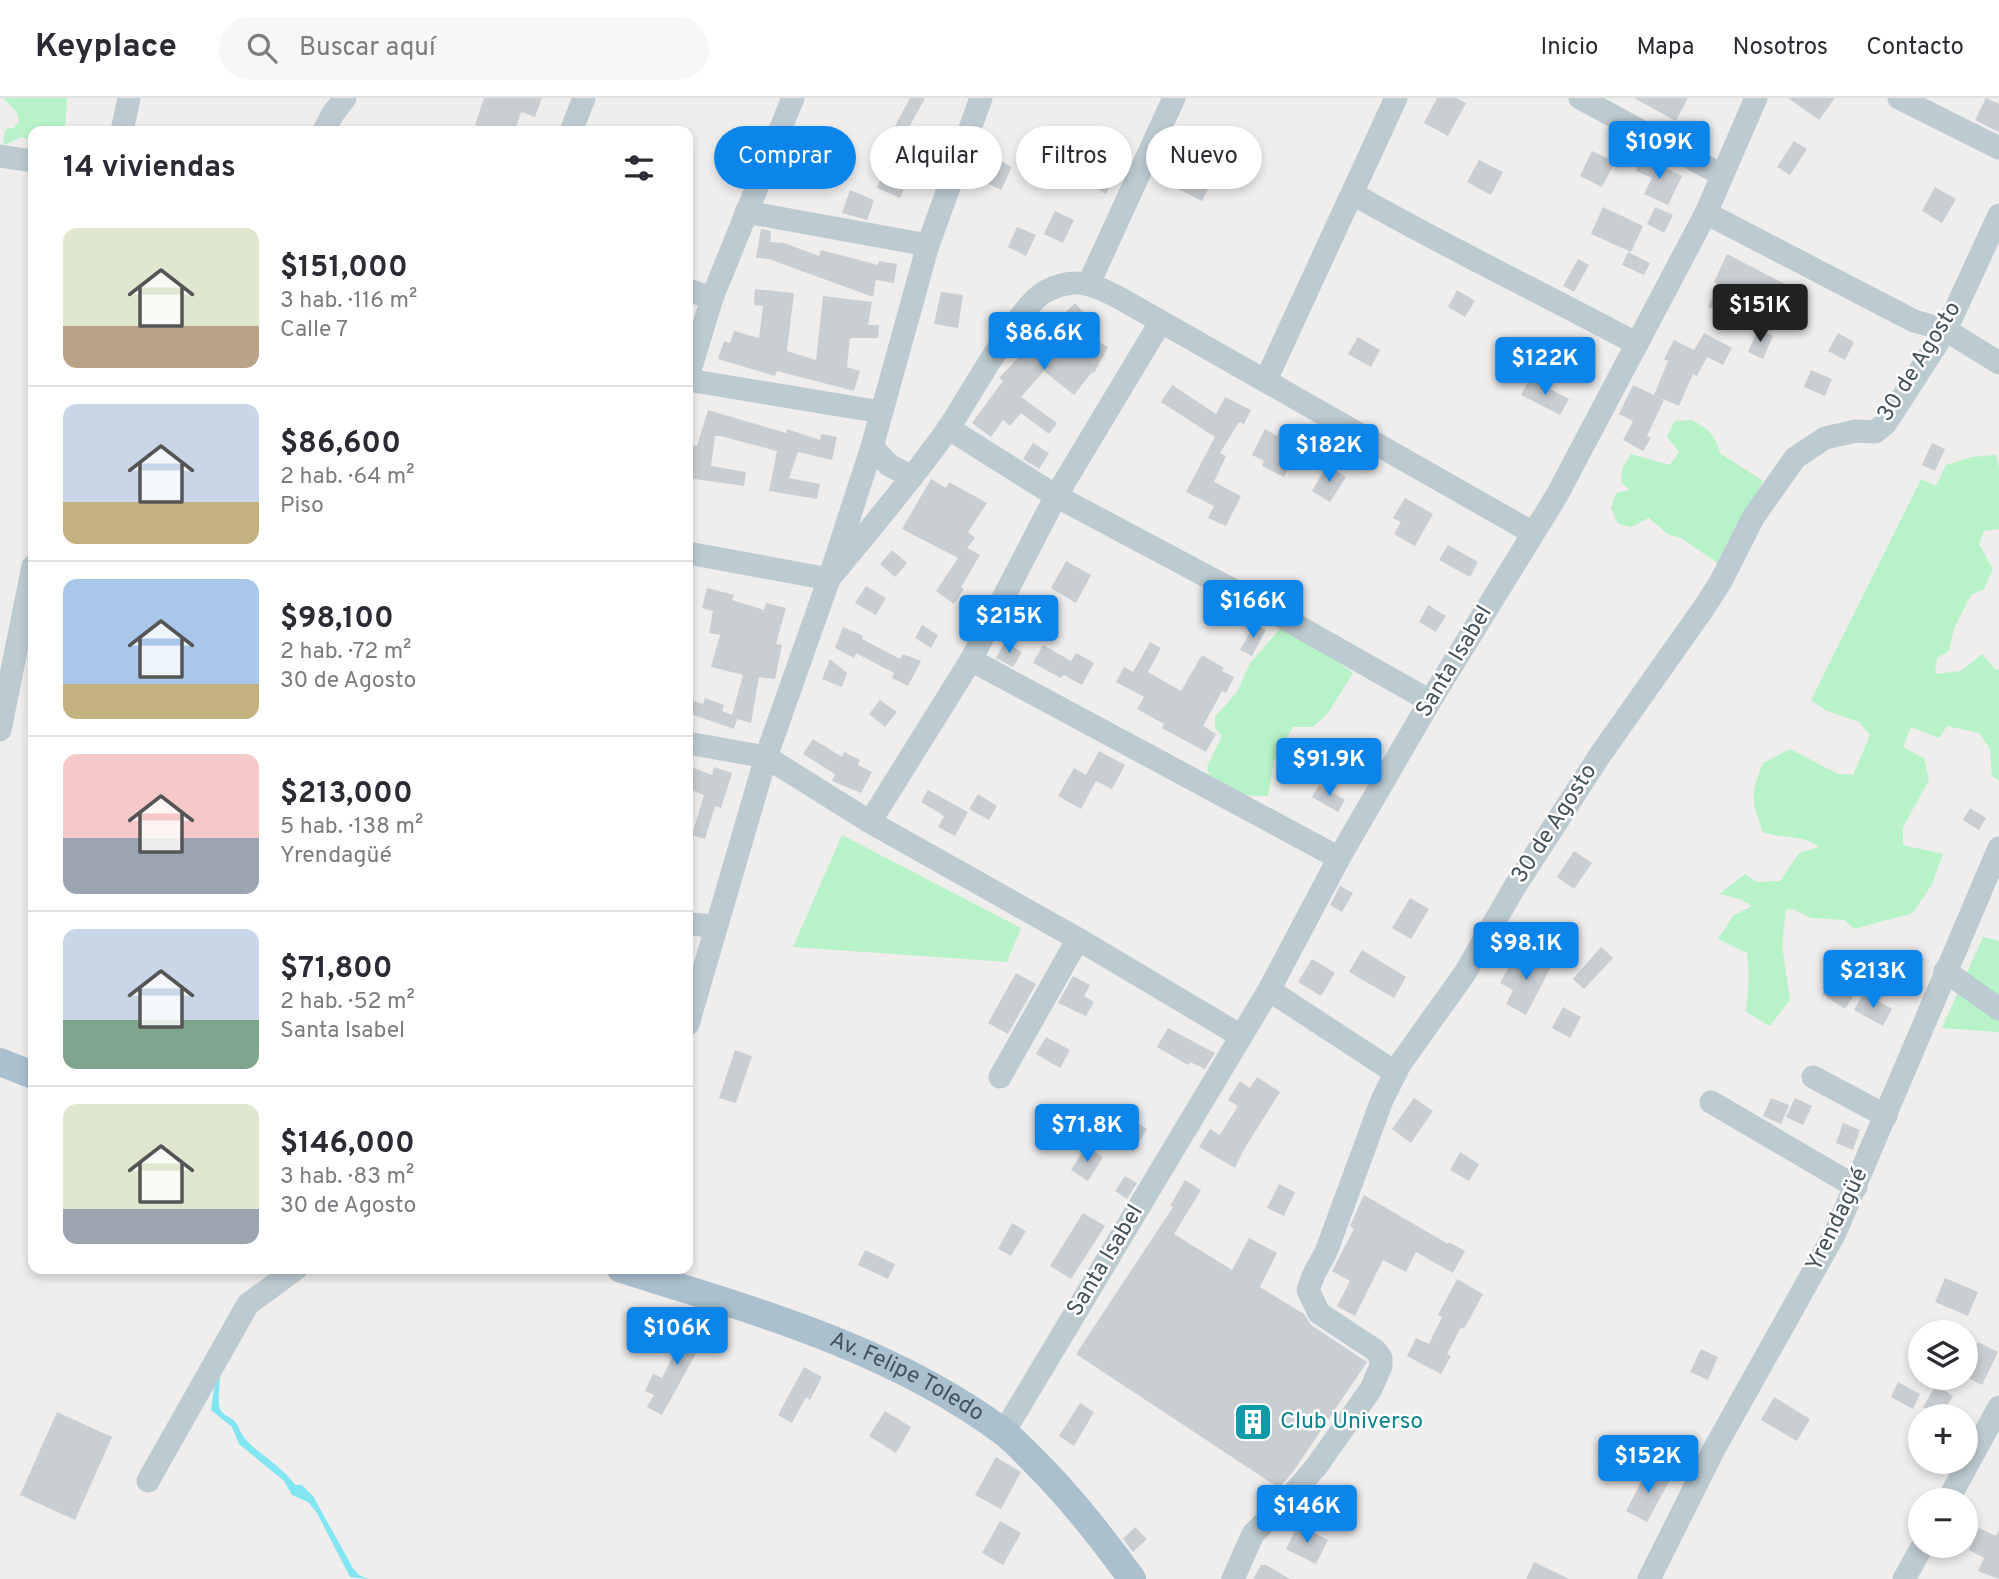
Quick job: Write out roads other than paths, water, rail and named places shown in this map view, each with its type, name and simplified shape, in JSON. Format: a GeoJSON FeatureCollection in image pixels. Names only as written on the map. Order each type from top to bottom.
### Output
{"type":"FeatureCollection","features":[{"type":"Feature","properties":{"kind":"main road"},"geometry":{"type":"LineString","coordinates":[[0,1062],[28,1073]]}},
{"type":"Feature","properties":{"kind":"main road","name":"Av. Felipe Toledo"},"geometry":{"type":"LineString","coordinates":[[636,1274],[826,1336],[896,1367],[1004,1432],[1051,1478],[1132,1579]]}},
{"type":"Feature","properties":{"kind":"street"},"geometry":{"type":"LineString","coordinates":[[123,126],[129,98]]}},
{"type":"Feature","properties":{"kind":"street"},"geometry":{"type":"LineString","coordinates":[[326,126],[345,98]]}},
{"type":"Feature","properties":{"kind":"street"},"geometry":{"type":"LineString","coordinates":[[573,126],[584,98]]}},
{"type":"Feature","properties":{"kind":"street"},"geometry":{"type":"LineString","coordinates":[[693,361],[712,298],[793,98]]}},
{"type":"Feature","properties":{"kind":"street"},"geometry":{"type":"LineString","coordinates":[[693,1006],[766,757],[872,447],[928,245],[981,98]]}},
{"type":"Feature","properties":{"kind":"street"},"geometry":{"type":"LineString","coordinates":[[1089,283],[1174,98]]}},
{"type":"Feature","properties":{"kind":"street"},"geometry":{"type":"LineString","coordinates":[[1266,380],[1396,98]]}},
{"type":"Feature","properties":{"kind":"street"},"geometry":{"type":"LineString","coordinates":[[1580,98],[1722,175]]}},
{"type":"Feature","properties":{"kind":"street","name":"Santa Isabel"},"geometry":{"type":"LineString","coordinates":[[1004,1432],[1269,990],[1339,858],[1430,701],[1557,495],[1706,213],[1756,98]]}},
{"type":"Feature","properties":{"kind":"street"},"geometry":{"type":"LineString","coordinates":[[1899,98],[1999,148]]}},
{"type":"Feature","properties":{"kind":"street"},"geometry":{"type":"LineString","coordinates":[[0,156],[28,160]]}},
{"type":"Feature","properties":{"kind":"street"},"geometry":{"type":"LineString","coordinates":[[1353,194],[1416,230],[1480,260],[1637,344]]}},
{"type":"Feature","properties":{"kind":"street"},"geometry":{"type":"LineString","coordinates":[[746,212],[928,245]]}},
{"type":"Feature","properties":{"kind":"street"},"geometry":{"type":"LineString","coordinates":[[1706,213],[1914,321],[1946,330],[1999,363]]}},
{"type":"Feature","properties":{"kind":"street","name":"30 de Agosto"},"geometry":{"type":"LineString","coordinates":[[1233,1579],[1253,1534],[1316,1466],[1364,1399],[1381,1366],[1381,1358],[1376,1350],[1319,1312],[1308,1290],[1326,1252],[1382,1100],[1396,1073],[1465,973],[1514,888],[1600,755],[1720,583],[1754,516],[1795,458],[1825,438],[1856,430],[1875,432],[1886,423],[1946,330],[1999,215]]}},
{"type":"Feature","properties":{"kind":"street"},"geometry":{"type":"LineString","coordinates":[[829,579],[948,428],[1026,310],[1044,292],[1067,283],[1089,283],[1266,380],[1533,533]]}},
{"type":"Feature","properties":{"kind":"street"},"geometry":{"type":"LineString","coordinates":[[693,292],[712,298]]}},
{"type":"Feature","properties":{"kind":"street"},"geometry":{"type":"LineString","coordinates":[[870,822],[971,660],[1056,496],[1160,323]]}},
{"type":"Feature","properties":{"kind":"street"},"geometry":{"type":"LineString","coordinates":[[693,379],[881,412]]}},
{"type":"Feature","properties":{"kind":"street"},"geometry":{"type":"LineString","coordinates":[[948,428],[1056,496],[1257,603],[1430,701]]}},
{"type":"Feature","properties":{"kind":"street"},"geometry":{"type":"LineString","coordinates":[[872,447],[889,465],[912,477]]}},
{"type":"Feature","properties":{"kind":"street"},"geometry":{"type":"LineString","coordinates":[[693,554],[829,579]]}},
{"type":"Feature","properties":{"kind":"street"},"geometry":{"type":"LineString","coordinates":[[0,730],[28,591]]}},
{"type":"Feature","properties":{"kind":"street"},"geometry":{"type":"LineString","coordinates":[[971,660],[1339,858]]}},
{"type":"Feature","properties":{"kind":"street"},"geometry":{"type":"LineString","coordinates":[[693,744],[766,757],[870,822],[1241,1035]]}},
{"type":"Feature","properties":{"kind":"street","name":"Yrendagüé"},"geometry":{"type":"LineString","coordinates":[[1649,1579],[1713,1451],[1835,1233],[1999,848]]}},
{"type":"Feature","properties":{"kind":"street"},"geometry":{"type":"LineString","coordinates":[[693,924],[716,926]]}},
{"type":"Feature","properties":{"kind":"street"},"geometry":{"type":"LineString","coordinates":[[1000,1077],[1078,939]]}},
{"type":"Feature","properties":{"kind":"street"},"geometry":{"type":"LineString","coordinates":[[1945,971],[1999,1009]]}},
{"type":"Feature","properties":{"kind":"street"},"geometry":{"type":"LineString","coordinates":[[1269,990],[1396,1073]]}},
{"type":"Feature","properties":{"kind":"street"},"geometry":{"type":"LineString","coordinates":[[1813,1076],[1886,1116]]}},
{"type":"Feature","properties":{"kind":"street"},"geometry":{"type":"LineString","coordinates":[[1711,1102],[1856,1187]]}},
{"type":"Feature","properties":{"kind":"street"},"geometry":{"type":"LineString","coordinates":[[148,1481],[248,1304],[289,1274]]}},
{"type":"Feature","properties":{"kind":"street"},"geometry":{"type":"LineString","coordinates":[[1955,1488],[1996,1421]]}},
{"type":"Feature","properties":{"kind":"street"},"geometry":{"type":"LineString","coordinates":[[1904,1579],[1916,1558]]}},
{"type":"Feature","properties":{"kind":"water"},"geometry":{"type":"Polygon","coordinates":[[[220,1376],[221,1411],[234,1421],[253,1447],[285,1473],[295,1485],[302,1485],[313,1496],[353,1568],[359,1575],[369,1579],[350,1577],[317,1513],[308,1502],[292,1495],[284,1481],[239,1444],[232,1427],[211,1410],[215,1382],[220,1376]]]}},
{"type":"Feature","properties":{"kind":"place","name":"Club Universo"},"geometry":{"type":"Point","coordinates":[1253,1422]}}]}
